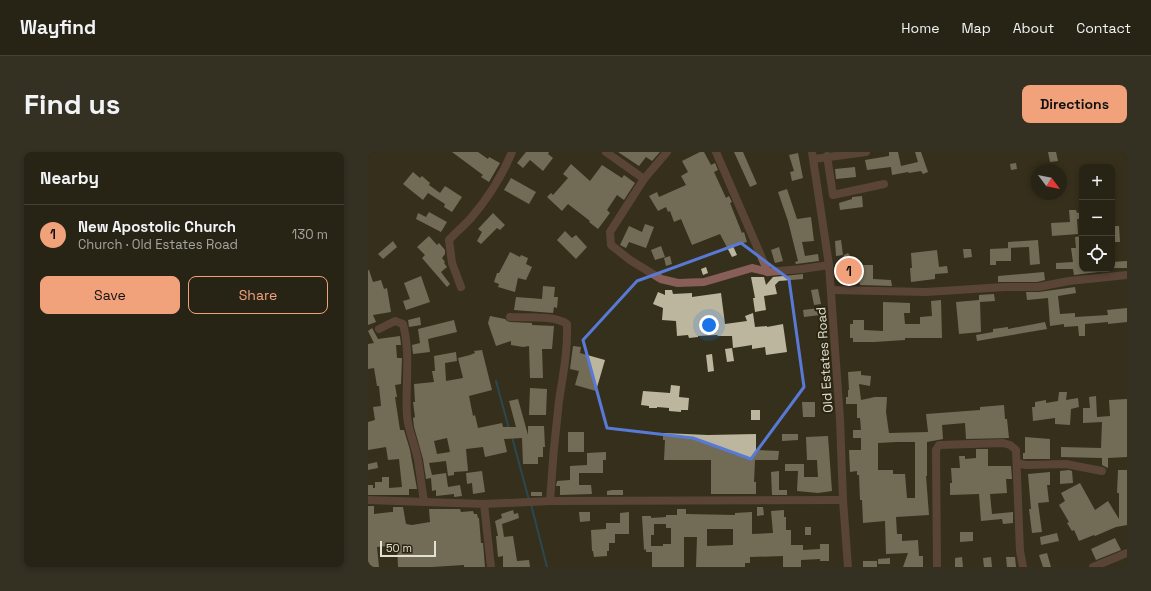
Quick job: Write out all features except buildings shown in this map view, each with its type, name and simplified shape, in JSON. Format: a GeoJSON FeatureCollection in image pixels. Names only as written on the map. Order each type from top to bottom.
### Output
{"type":"FeatureCollection","features":[{"type":"Feature","properties":{"kind":"street"},"geometry":{"type":"LineString","coordinates":[[461,287],[452,263],[449,240],[471,219],[501,178],[512,152]]}},
{"type":"Feature","properties":{"kind":"street"},"geometry":{"type":"LineString","coordinates":[[606,152],[644,179]]}},
{"type":"Feature","properties":{"kind":"street"},"geometry":{"type":"LineString","coordinates":[[667,152],[644,179],[610,232],[611,245],[617,250],[661,279],[678,283],[704,282],[752,268],[768,272],[829,265]]}},
{"type":"Feature","properties":{"kind":"street"},"geometry":{"type":"LineString","coordinates":[[716,152],[768,272]]}},
{"type":"Feature","properties":{"kind":"street"},"geometry":{"type":"LineString","coordinates":[[813,155],[827,156],[866,152]]}},
{"type":"Feature","properties":{"kind":"street","name":"Old Estates Road"},"geometry":{"type":"LineString","coordinates":[[813,155],[829,265],[840,419],[843,500],[848,567]]}},
{"type":"Feature","properties":{"kind":"street"},"geometry":{"type":"LineString","coordinates":[[827,156],[833,195],[884,184]]}},
{"type":"Feature","properties":{"kind":"street"},"geometry":{"type":"LineString","coordinates":[[831,290],[940,292],[1004,287],[1038,287],[1069,281],[1127,275]]}},
{"type":"Feature","properties":{"kind":"street"},"geometry":{"type":"LineString","coordinates":[[510,317],[554,319],[563,321],[567,324],[567,335],[552,460],[550,501]]}},
{"type":"Feature","properties":{"kind":"street"},"geometry":{"type":"LineString","coordinates":[[379,329],[395,321],[403,324],[405,331],[408,370],[406,392],[407,417],[418,460],[424,502]]}},
{"type":"Feature","properties":{"kind":"street"},"geometry":{"type":"LineString","coordinates":[[938,567],[936,450],[939,445],[1003,444],[1010,445],[1016,450],[1020,551],[1023,567]]}},
{"type":"Feature","properties":{"kind":"street"},"geometry":{"type":"LineString","coordinates":[[1017,463],[1026,466],[1066,464],[1102,471]]}},
{"type":"Feature","properties":{"kind":"street"},"geometry":{"type":"LineString","coordinates":[[368,500],[484,504],[550,501],[843,500]]}},
{"type":"Feature","properties":{"kind":"street"},"geometry":{"type":"LineString","coordinates":[[484,504],[491,567]]}},
{"type":"Feature","properties":{"kind":"street"},"geometry":{"type":"LineString","coordinates":[[1093,567],[1127,553]]}},
{"type":"Feature","properties":{"kind":"highlighted area"},"geometry":{"type":"Polygon","coordinates":[[[741,243],[789,279],[804,387],[751,459],[693,438],[607,428],[583,340],[637,281],[741,243]]]}},
{"type":"Feature","properties":{"kind":"waterway"},"geometry":{"type":"LineString","coordinates":[[496,381],[509,429]]}},
{"type":"Feature","properties":{"kind":"waterway"},"geometry":{"type":"LineString","coordinates":[[512,437],[529,500]]}},
{"type":"Feature","properties":{"kind":"waterway"},"geometry":{"type":"LineString","coordinates":[[531,504],[547,567]]}},
{"type":"Feature","properties":{"kind":"place","name":"New Apostolic Church"},"geometry":{"type":"Point","coordinates":[849,271]}}]}
